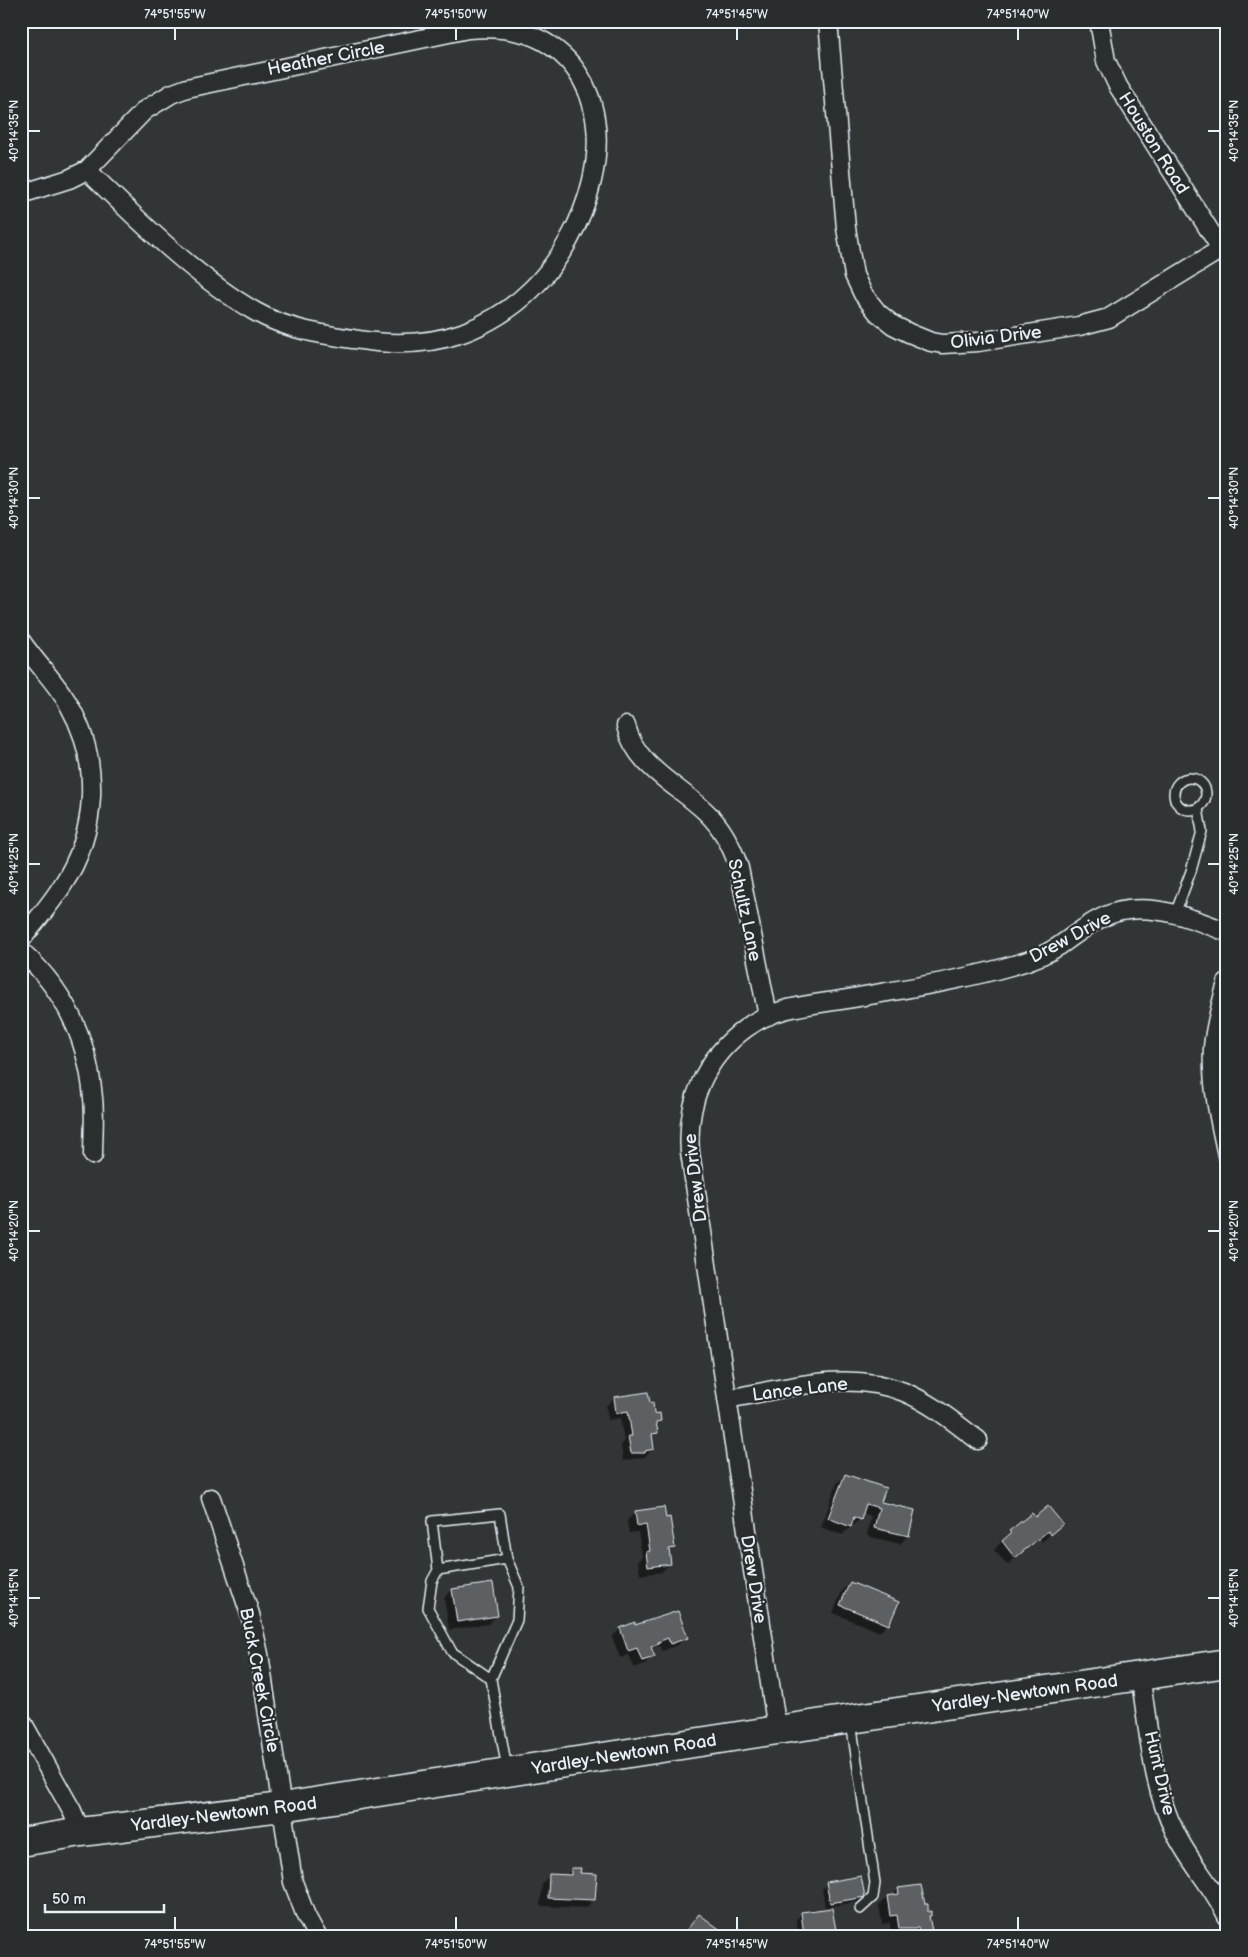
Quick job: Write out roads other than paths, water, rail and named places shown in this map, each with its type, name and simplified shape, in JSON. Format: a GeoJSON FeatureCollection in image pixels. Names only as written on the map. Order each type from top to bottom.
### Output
{"type":"FeatureCollection","features":[{"type":"Feature","properties":{"kind":"main road","name":"Yardley-Newtown Road"},"geometry":{"type":"LineString","coordinates":[[21,1842],[81,1832],[282,1807],[777,1730],[1227,1663]]}},
{"type":"Feature","properties":{"kind":"street","name":"Olivia Drive"},"geometry":{"type":"LineString","coordinates":[[828,21],[850,259],[854,275],[863,294],[878,313],[893,325],[932,342],[942,344],[978,342],[1079,326],[1109,318],[1224,254]]}},
{"type":"Feature","properties":{"kind":"street","name":"Houston Road"},"geometry":{"type":"LineString","coordinates":[[1099,21],[1106,61],[1118,86],[1224,254]]}},
{"type":"Feature","properties":{"kind":"street","name":"Heather Circle"},"geometry":{"type":"LineString","coordinates":[[21,194],[69,179],[87,170],[145,110],[171,94],[187,88],[468,29],[510,28],[528,34],[552,47],[566,58],[580,75],[592,104],[597,126],[597,156],[589,190],[579,219],[562,250],[545,275],[532,290],[488,321],[462,333],[439,339],[404,342],[368,341],[310,332],[283,324],[257,312],[226,293],[186,262],[87,170]]}},
{"type":"Feature","properties":{"kind":"street"},"geometry":{"type":"LineString","coordinates":[[21,641],[57,686],[69,705],[80,729],[88,756],[92,784],[90,812],[84,839],[73,867],[63,885],[21,940]]}},
{"type":"Feature","properties":{"kind":"street","name":"Schultz Lane"},"geometry":{"type":"LineString","coordinates":[[626,726],[630,739],[653,768],[705,811],[725,834],[733,849],[739,868],[768,1016]]}},
{"type":"Feature","properties":{"kind":"street","name":"Drew Drive"},"geometry":{"type":"LineString","coordinates":[[777,1730],[690,1152],[689,1121],[699,1084],[708,1066],[722,1049],[746,1028],[768,1016],[796,1007],[946,981],[1014,965],[1039,956],[1058,946],[1080,929],[1097,920],[1121,912],[1148,910],[1175,914],[1227,932]]}},
{"type":"Feature","properties":{"kind":"street"},"geometry":{"type":"LineString","coordinates":[[21,951],[54,986],[69,1009],[83,1043],[91,1073],[94,1099],[93,1155]]}},
{"type":"Feature","properties":{"kind":"street"},"geometry":{"type":"LineString","coordinates":[[1227,983],[1219,1010],[1213,1046],[1213,1076],[1217,1109],[1227,1154]]}},
{"type":"Feature","properties":{"kind":"street","name":"Lance Lane"},"geometry":{"type":"LineString","coordinates":[[727,1399],[837,1382],[862,1382],[906,1392],[938,1411],[978,1440]]}},
{"type":"Feature","properties":{"kind":"street","name":"Buck Creek Circle"},"geometry":{"type":"LineString","coordinates":[[211,1498],[250,1614],[259,1654],[293,1882],[306,1916],[317,1936]]}},
{"type":"Feature","properties":{"kind":"street","name":"Hunt Drive"},"geometry":{"type":"LineString","coordinates":[[1140,1676],[1156,1775],[1165,1808],[1174,1831],[1186,1852],[1208,1883],[1227,1916]]}},
{"type":"Feature","properties":{"kind":"street"},"geometry":{"type":"LineString","coordinates":[[21,1720],[72,1811],[81,1832]]}},
{"type":"Feature","properties":{"kind":"lane"},"geometry":{"type":"LineString","coordinates":[[1175,914],[1191,871],[1202,831],[1198,809]]}},
{"type":"Feature","properties":{"kind":"lane"},"geometry":{"type":"LineString","coordinates":[[491,1679],[452,1652],[428,1608],[432,1581],[438,1570],[432,1521],[500,1514],[507,1559],[519,1587],[516,1620],[491,1679],[508,1772]]}},
{"type":"Feature","properties":{"kind":"lane"},"geometry":{"type":"LineString","coordinates":[[438,1570],[507,1559]]}},
{"type":"Feature","properties":{"kind":"lane"},"geometry":{"type":"LineString","coordinates":[[850,1719],[875,1883],[873,1897],[860,1909]]}}]}
